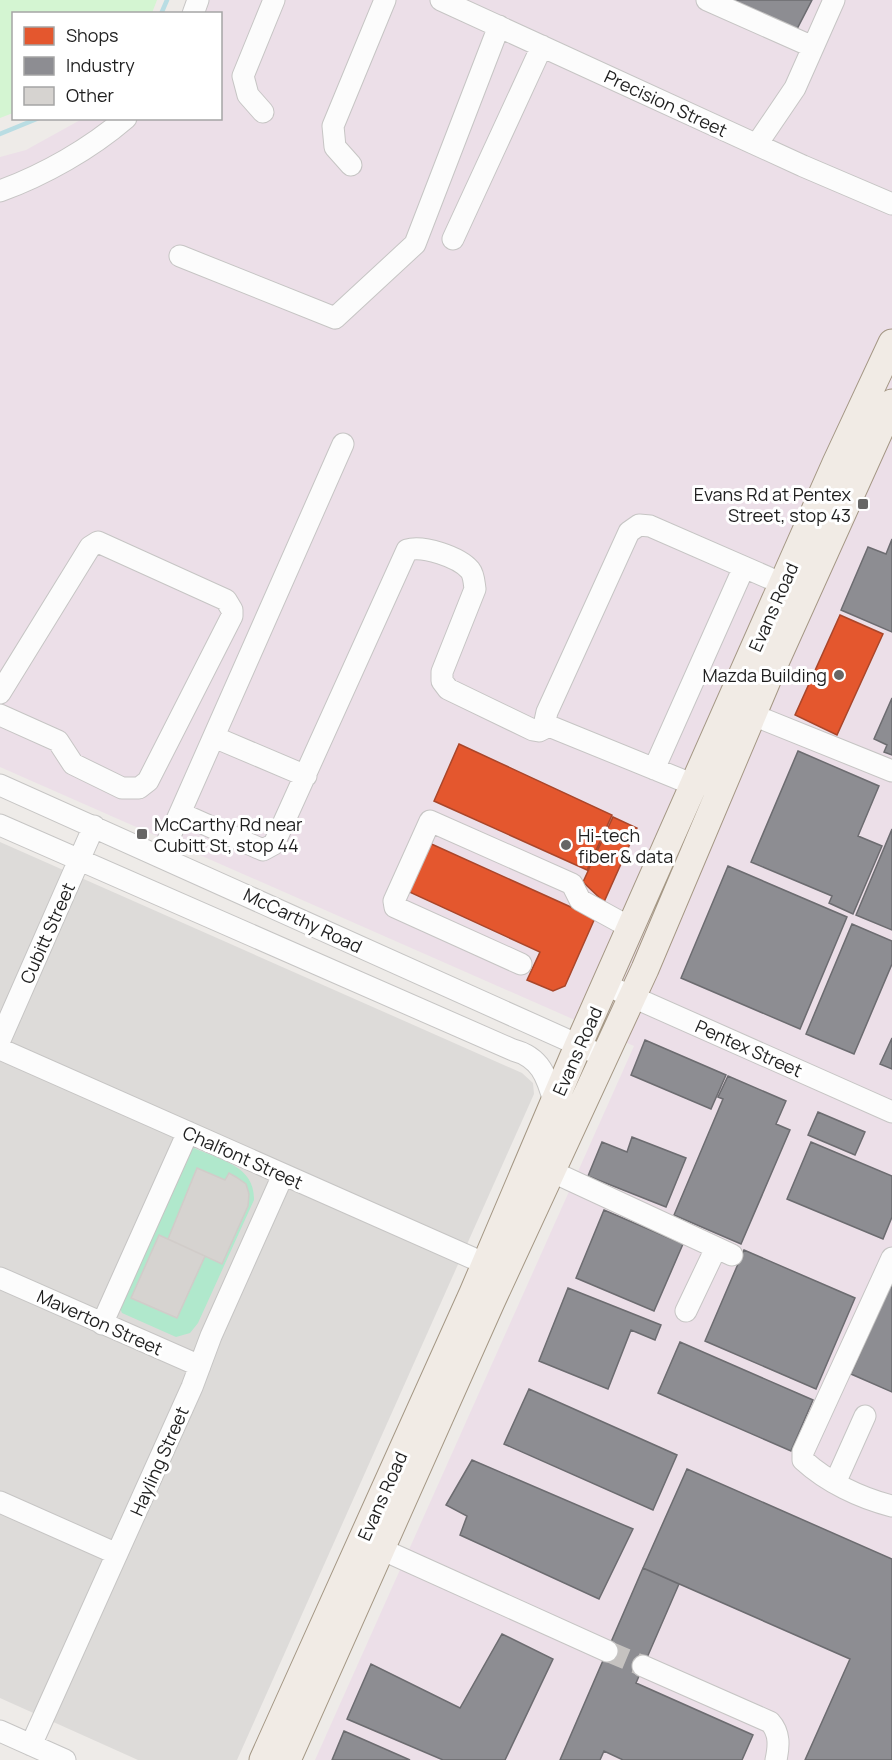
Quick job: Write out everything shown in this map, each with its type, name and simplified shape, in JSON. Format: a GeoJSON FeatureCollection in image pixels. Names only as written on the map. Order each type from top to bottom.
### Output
{"type":"FeatureCollection","features":[{"type":"Feature","properties":{"kind":"main road","name":"Evans Road"},"geometry":{"type":"LineString","coordinates":[[287,1760],[491,1302],[633,997],[885,398],[892,343]]}},
{"type":"Feature","properties":{"kind":"main road","name":"Evans Road"},"geometry":{"type":"LineString","coordinates":[[263,1760],[486,1264],[578,1046],[783,584],[885,398]]}},
{"type":"Feature","properties":{"kind":"street"},"geometry":{"type":"LineString","coordinates":[[263,112],[248,95],[243,76],[274,0]]}},
{"type":"Feature","properties":{"kind":"street"},"geometry":{"type":"LineString","coordinates":[[351,165],[335,147],[333,126],[385,0]]}},
{"type":"Feature","properties":{"kind":"street","name":"Precision Street"},"geometry":{"type":"LineString","coordinates":[[441,0],[892,204]]}},
{"type":"Feature","properties":{"kind":"street"},"geometry":{"type":"LineString","coordinates":[[706,0],[813,47]]}},
{"type":"Feature","properties":{"kind":"street"},"geometry":{"type":"LineString","coordinates":[[758,144],[795,88],[834,0]]}},
{"type":"Feature","properties":{"kind":"street"},"geometry":{"type":"LineString","coordinates":[[180,256],[335,318],[415,244],[500,26]]}},
{"type":"Feature","properties":{"kind":"street"},"geometry":{"type":"LineString","coordinates":[[453,239],[542,46]]}},
{"type":"Feature","properties":{"kind":"street"},"geometry":{"type":"LineString","coordinates":[[0,191],[20,184],[104,137],[124,120]]}},
{"type":"Feature","properties":{"kind":"street"},"geometry":{"type":"LineString","coordinates":[[161,856],[344,444]]}},
{"type":"Feature","properties":{"kind":"street"},"geometry":{"type":"LineString","coordinates":[[694,785],[549,726],[545,721],[547,712],[629,532],[639,525],[650,526],[783,584]]}},
{"type":"Feature","properties":{"kind":"street"},"geometry":{"type":"LineString","coordinates":[[0,693],[90,547],[98,542],[226,600],[232,610],[232,616],[148,781],[139,788],[122,788],[73,764],[58,741],[0,715]]}},
{"type":"Feature","properties":{"kind":"street"},"geometry":{"type":"LineString","coordinates":[[180,813],[263,850],[274,844],[407,550],[418,546],[428,548],[469,568],[474,577],[475,588],[442,672],[442,681],[448,689],[533,730],[538,731],[549,726]]}},
{"type":"Feature","properties":{"kind":"street"},"geometry":{"type":"LineString","coordinates":[[654,769],[744,567]]}},
{"type":"Feature","properties":{"kind":"street"},"geometry":{"type":"LineString","coordinates":[[753,715],[892,771]]}},
{"type":"Feature","properties":{"kind":"street"},"geometry":{"type":"LineString","coordinates":[[214,737],[306,776]]}},
{"type":"Feature","properties":{"kind":"street","name":"McCarthy Road"},"geometry":{"type":"LineString","coordinates":[[0,785],[605,1057]]}},
{"type":"Feature","properties":{"kind":"street"},"geometry":{"type":"LineString","coordinates":[[521,964],[395,907],[396,898],[430,821],[572,884],[580,900],[631,928]]}},
{"type":"Feature","properties":{"kind":"street","name":"McCarthy Road"},"geometry":{"type":"LineString","coordinates":[[0,825],[513,1050],[530,1055],[549,1080],[554,1102]]}},
{"type":"Feature","properties":{"kind":"street","name":"Cubitt Street"},"geometry":{"type":"LineString","coordinates":[[0,1040],[94,826]]}},
{"type":"Feature","properties":{"kind":"street","name":"Pentex Street"},"geometry":{"type":"LineString","coordinates":[[606,985],[892,1112]]}},
{"type":"Feature","properties":{"kind":"street","name":"Chalfont Street"},"geometry":{"type":"LineString","coordinates":[[0,1049],[486,1264]]}},
{"type":"Feature","properties":{"kind":"street"},"geometry":{"type":"LineString","coordinates":[[102,1324],[188,1132]]}},
{"type":"Feature","properties":{"kind":"street"},"geometry":{"type":"LineString","coordinates":[[553,1172],[724,1252],[686,1311]]}},
{"type":"Feature","properties":{"kind":"street","name":"Hayling Street"},"geometry":{"type":"LineString","coordinates":[[31,1744],[283,1175]]}},
{"type":"Feature","properties":{"kind":"street"},"geometry":{"type":"LineString","coordinates":[[892,1258],[803,1452],[803,1460],[835,1483],[872,1501],[892,1506]]}},
{"type":"Feature","properties":{"kind":"street","name":"Maverton Street"},"geometry":{"type":"LineString","coordinates":[[0,1278],[200,1366]]}},
{"type":"Feature","properties":{"kind":"street"},"geometry":{"type":"LineString","coordinates":[[835,1483],[865,1416]]}},
{"type":"Feature","properties":{"kind":"street"},"geometry":{"type":"LineString","coordinates":[[0,1502],[117,1554]]}},
{"type":"Feature","properties":{"kind":"street"},"geometry":{"type":"LineString","coordinates":[[381,1549],[608,1651]]}},
{"type":"Feature","properties":{"kind":"street"},"geometry":{"type":"LineString","coordinates":[[643,1666],[770,1722],[777,1730],[776,1760]]}},
{"type":"Feature","properties":{"kind":"street"},"geometry":{"type":"LineString","coordinates":[[0,1731],[65,1760]]}},
{"type":"Feature","properties":{"kind":"shaded area"},"geometry":{"type":"Polygon","coordinates":[[[189,0],[892,0],[892,1760],[315,1760],[634,1046],[0,767],[0,157],[26,150],[80,120],[222,120],[222,12],[183,12],[189,0]]]}},
{"type":"Feature","properties":{"kind":"shaded area"},"geometry":{"type":"Polygon","coordinates":[[[0,842],[522,1073],[533,1083],[534,1094],[237,1760],[138,1760],[0,1698],[0,842]]]}},
{"type":"Feature","properties":{"kind":"green space"},"geometry":{"type":"Polygon","coordinates":[[[0,0],[157,0],[152,12],[12,12],[12,113],[0,118],[0,0]]]}},
{"type":"Feature","properties":{"kind":"green space"},"geometry":{"type":"Polygon","coordinates":[[[194,1148],[225,1161],[243,1172],[253,1188],[254,1200],[198,1323],[190,1333],[176,1337],[122,1313],[119,1306],[188,1150],[194,1148]]]}},
{"type":"Feature","properties":{"kind":"building: Shops","name":"Mazda Building"},"geometry":{"type":"Polygon","coordinates":[[[840,615],[883,634],[837,735],[795,715],[840,615]]]}},
{"type":"Feature","properties":{"kind":"building: Shops"},"geometry":{"type":"Polygon","coordinates":[[[459,744],[612,815],[587,870],[434,801],[459,744]]]}},
{"type":"Feature","properties":{"kind":"building: Shops"},"geometry":{"type":"Polygon","coordinates":[[[613,817],[637,828],[604,902],[583,882],[613,817]]]}},
{"type":"Feature","properties":{"kind":"building: Shops"},"geometry":{"type":"Polygon","coordinates":[[[427,842],[595,918],[565,986],[553,991],[527,980],[540,952],[405,890],[427,842]]]}},
{"type":"Feature","properties":{"kind":"building: Industry"},"geometry":{"type":"Polygon","coordinates":[[[730,0],[812,0],[797,29],[730,0]]]}},
{"type":"Feature","properties":{"kind":"building: Industry"},"geometry":{"type":"Polygon","coordinates":[[[892,539],[892,632],[841,610],[868,547],[886,554],[892,539]]]}},
{"type":"Feature","properties":{"kind":"building: Industry"},"geometry":{"type":"Polygon","coordinates":[[[892,698],[892,755],[884,752],[887,745],[874,739],[892,698]]]}},
{"type":"Feature","properties":{"kind":"building: Industry"},"geometry":{"type":"Polygon","coordinates":[[[798,751],[879,786],[858,836],[882,846],[853,914],[829,903],[832,896],[751,862],[798,751]]]}},
{"type":"Feature","properties":{"kind":"building: Industry"},"geometry":{"type":"Polygon","coordinates":[[[892,829],[892,930],[856,915],[892,829]]]}},
{"type":"Feature","properties":{"kind":"building: Industry"},"geometry":{"type":"Polygon","coordinates":[[[728,866],[847,917],[800,1029],[681,978],[728,866]]]}},
{"type":"Feature","properties":{"kind":"building: Industry"},"geometry":{"type":"Polygon","coordinates":[[[852,924],[892,941],[892,964],[854,1054],[806,1034],[852,924]]]}},
{"type":"Feature","properties":{"kind":"building: Industry"},"geometry":{"type":"Polygon","coordinates":[[[892,1038],[892,1069],[880,1064],[892,1038]]]}},
{"type":"Feature","properties":{"kind":"building: Industry"},"geometry":{"type":"Polygon","coordinates":[[[645,1040],[726,1075],[711,1109],[631,1075],[645,1040]]]}},
{"type":"Feature","properties":{"kind":"building: Industry"},"geometry":{"type":"Polygon","coordinates":[[[728,1076],[786,1101],[776,1124],[790,1130],[741,1244],[674,1215],[723,1099],[718,1097],[728,1076]]]}},
{"type":"Feature","properties":{"kind":"building: Industry"},"geometry":{"type":"Polygon","coordinates":[[[818,1112],[865,1132],[855,1155],[808,1135],[818,1112]]]}},
{"type":"Feature","properties":{"kind":"building: Industry"},"geometry":{"type":"Polygon","coordinates":[[[632,1137],[686,1158],[666,1207],[588,1176],[602,1142],[627,1152],[632,1137]]]}},
{"type":"Feature","properties":{"kind":"building: Industry"},"geometry":{"type":"Polygon","coordinates":[[[811,1142],[892,1176],[892,1217],[883,1239],[787,1199],[811,1142]]]}},
{"type":"Feature","properties":{"kind":"building: Industry"},"geometry":{"type":"Polygon","coordinates":[[[604,1210],[683,1244],[654,1311],[576,1278],[604,1210]]]}},
{"type":"Feature","properties":{"kind":"building: Industry"},"geometry":{"type":"Polygon","coordinates":[[[744,1250],[855,1298],[816,1389],[705,1341],[744,1250]]]}},
{"type":"Feature","properties":{"kind":"building: Industry"},"geometry":{"type":"Polygon","coordinates":[[[892,1282],[892,1392],[851,1374],[892,1282]]]}},
{"type":"Feature","properties":{"kind":"building: Industry"},"geometry":{"type":"Polygon","coordinates":[[[568,1288],[661,1325],[655,1340],[631,1330],[608,1389],[539,1361],[568,1288]]]}},
{"type":"Feature","properties":{"kind":"building: Industry"},"geometry":{"type":"Polygon","coordinates":[[[680,1342],[813,1400],[791,1451],[658,1393],[680,1342]]]}},
{"type":"Feature","properties":{"kind":"building: Industry"},"geometry":{"type":"Polygon","coordinates":[[[529,1389],[677,1455],[653,1510],[504,1444],[529,1389]]]}},
{"type":"Feature","properties":{"kind":"building: Industry"},"geometry":{"type":"Polygon","coordinates":[[[472,1460],[633,1529],[599,1599],[460,1535],[467,1516],[446,1505],[472,1460]]]}},
{"type":"Feature","properties":{"kind":"building: Industry"},"geometry":{"type":"Polygon","coordinates":[[[687,1469],[892,1559],[892,1760],[805,1760],[850,1659],[643,1568],[687,1469]]]}},
{"type":"Feature","properties":{"kind":"building: Industry"},"geometry":{"type":"Polygon","coordinates":[[[643,1568],[679,1584],[636,1683],[753,1735],[742,1760],[623,1760],[604,1751],[600,1760],[560,1760],[643,1568]]]}},
{"type":"Feature","properties":{"kind":"building: Industry"},"geometry":{"type":"Polygon","coordinates":[[[502,1634],[553,1659],[505,1760],[443,1760],[347,1719],[371,1664],[460,1708],[502,1634]]]}},
{"type":"Feature","properties":{"kind":"building: Industry"},"geometry":{"type":"Polygon","coordinates":[[[344,1731],[410,1760],[332,1760],[344,1731]]]}},
{"type":"Feature","properties":{"kind":"building: Other"},"geometry":{"type":"Polygon","coordinates":[[[197,1168],[225,1180],[229,1173],[246,1184],[249,1194],[248,1206],[222,1264],[168,1239],[197,1168]]]}},
{"type":"Feature","properties":{"kind":"building: Other"},"geometry":{"type":"Polygon","coordinates":[[[159,1235],[205,1256],[177,1318],[131,1298],[159,1235]]]}},
{"type":"Feature","properties":{"kind":"waterway"},"geometry":{"type":"LineString","coordinates":[[162,12],[167,0]]}},
{"type":"Feature","properties":{"kind":"waterway"},"geometry":{"type":"LineString","coordinates":[[0,134],[34,120]]}},
{"type":"Feature","properties":{"kind":"tunnel"},"geometry":{"type":"LineString","coordinates":[[607,1651],[643,1666]]}},
{"type":"Feature","properties":{"kind":"place","name":"Evans Rd at Pentex Street, stop 43"},"geometry":{"type":"Point","coordinates":[863,504]}},
{"type":"Feature","properties":{"kind":"place","name":"Mazda Building"},"geometry":{"type":"Point","coordinates":[839,675]}},
{"type":"Feature","properties":{"kind":"place","name":"McCarthy Rd near Cubitt St, stop 44"},"geometry":{"type":"Point","coordinates":[142,834]}},
{"type":"Feature","properties":{"kind":"place","name":"Hi-tech fiber & data"},"geometry":{"type":"Point","coordinates":[566,845]}}]}
